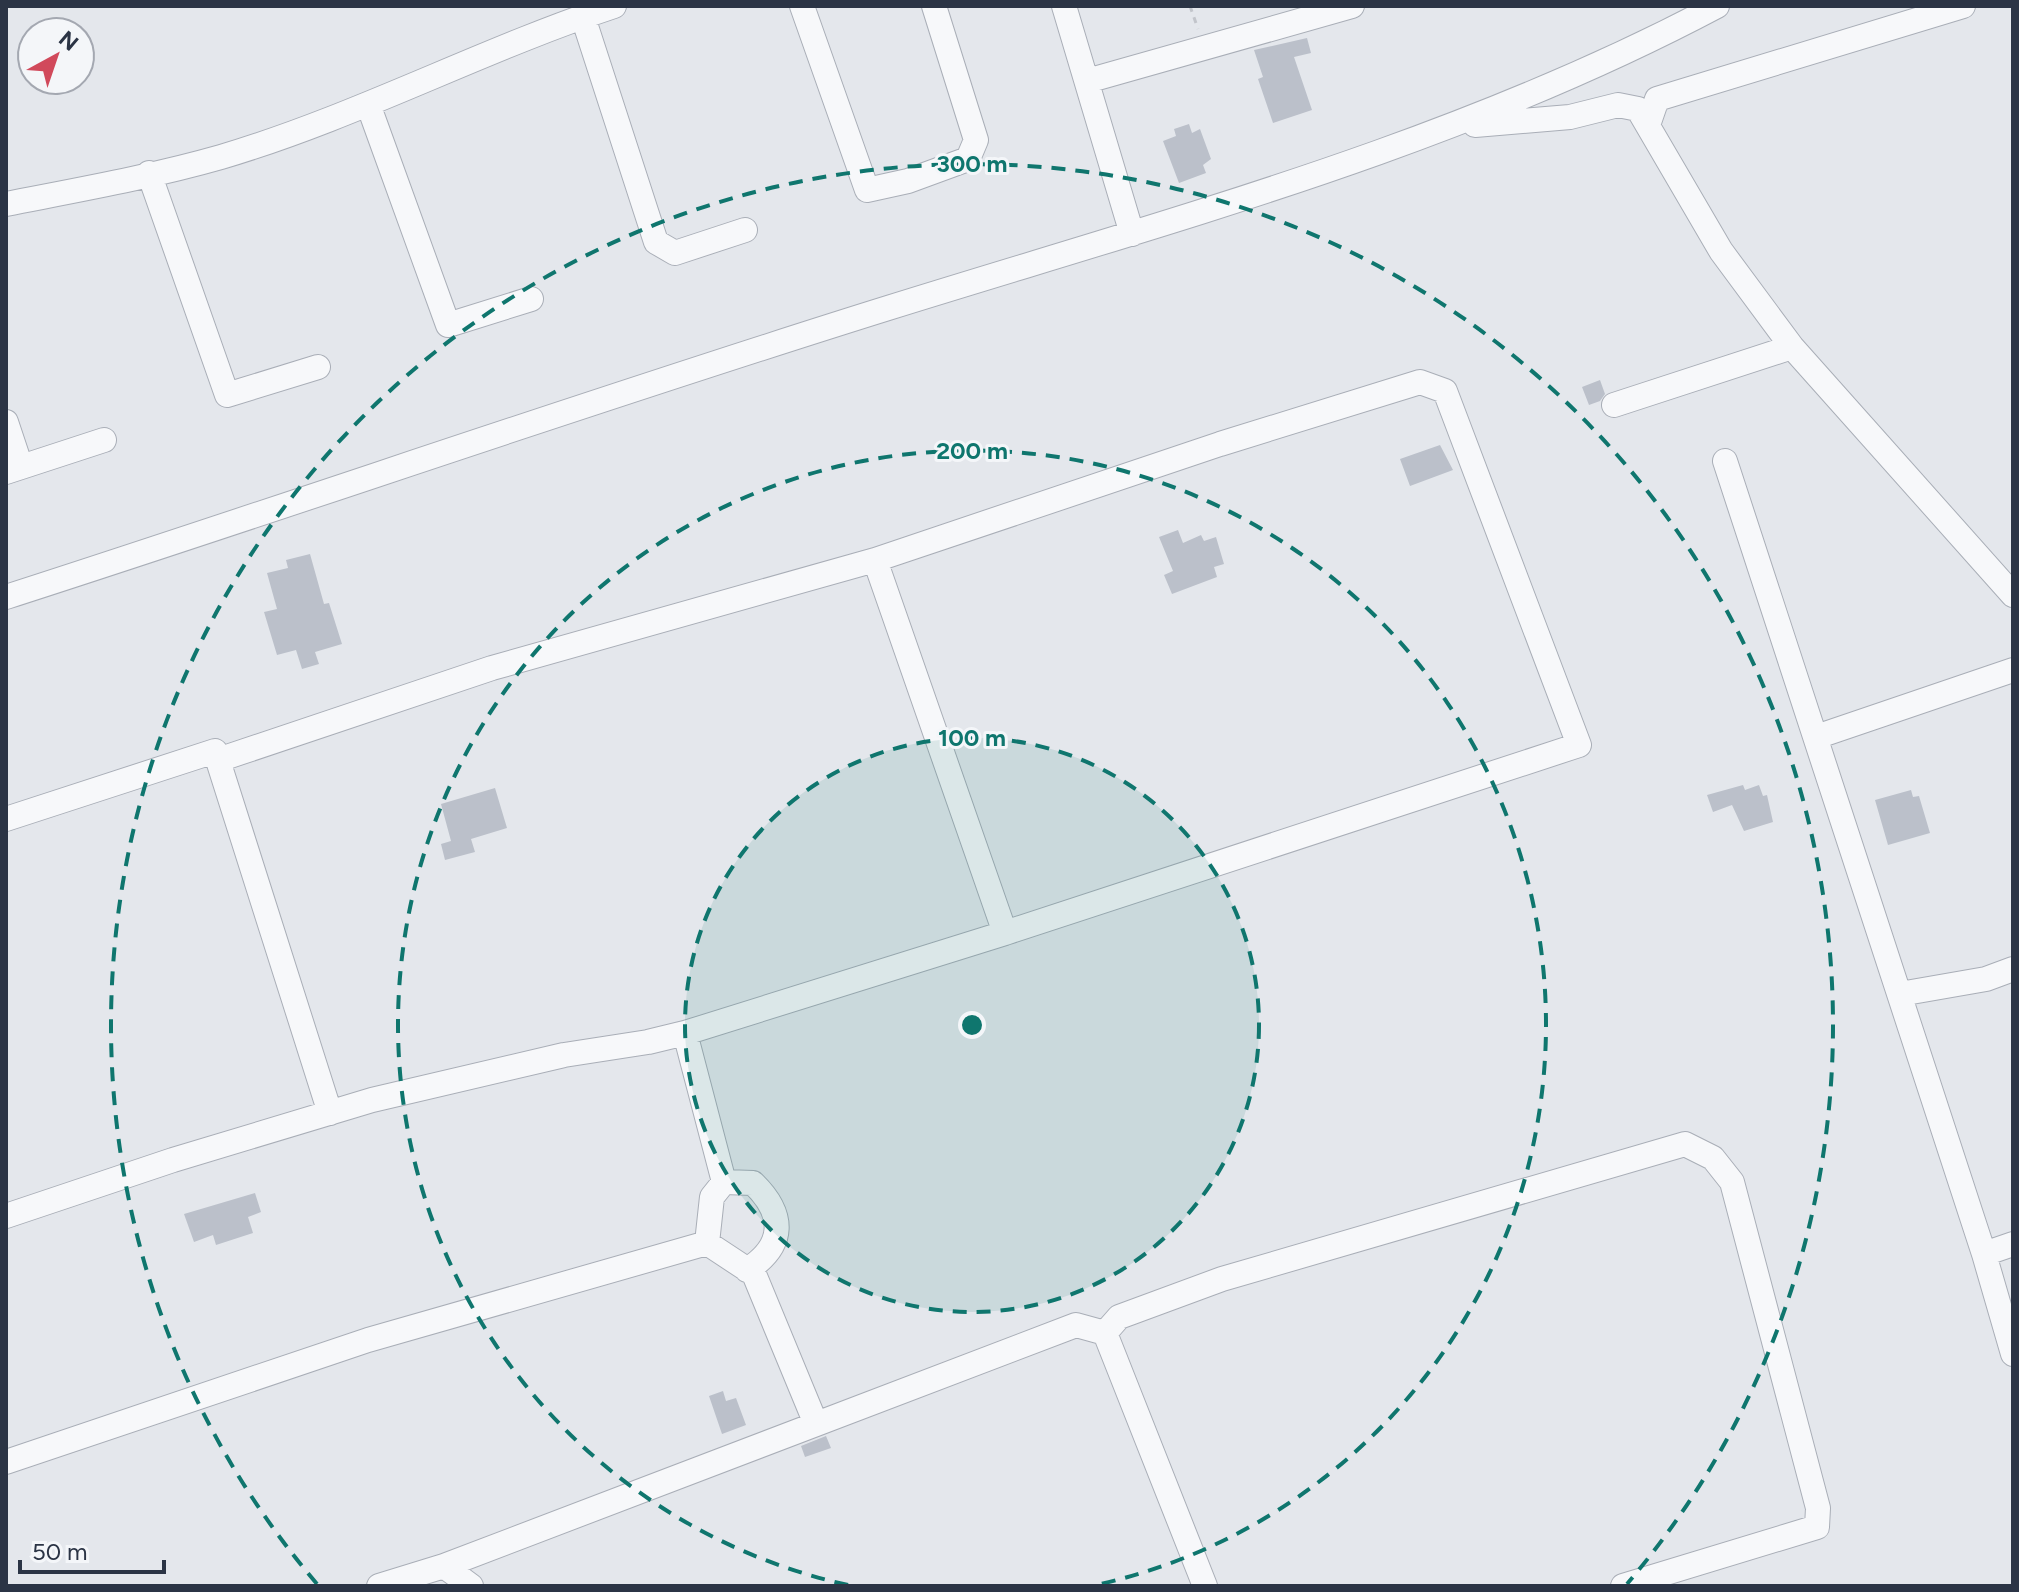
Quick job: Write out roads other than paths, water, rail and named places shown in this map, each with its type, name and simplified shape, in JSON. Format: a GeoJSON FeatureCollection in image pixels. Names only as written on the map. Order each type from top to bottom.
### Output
{"type":"FeatureCollection","features":[{"type":"Feature","properties":{"kind":"street"},"geometry":{"type":"LineString","coordinates":[[6,204],[221,157],[368,104],[614,6]]}},
{"type":"Feature","properties":{"kind":"street"},"geometry":{"type":"LineString","coordinates":[[802,6],[867,190],[908,181],[968,159],[976,140],[934,6]]}},
{"type":"Feature","properties":{"kind":"street"},"geometry":{"type":"LineString","coordinates":[[1064,6],[1132,234]]}},
{"type":"Feature","properties":{"kind":"street"},"geometry":{"type":"LineString","coordinates":[[1087,81],[1352,6]]}},
{"type":"Feature","properties":{"kind":"street"},"geometry":{"type":"LineString","coordinates":[[6,597],[570,410],[1132,234],[1456,127],[1607,60],[1717,6]]}},
{"type":"Feature","properties":{"kind":"street"},"geometry":{"type":"LineString","coordinates":[[1648,125],[1657,99],[1963,6]]}},
{"type":"Feature","properties":{"kind":"street"},"geometry":{"type":"LineString","coordinates":[[583,17],[656,242],[675,253],[745,230]]}},
{"type":"Feature","properties":{"kind":"street"},"geometry":{"type":"LineString","coordinates":[[368,104],[448,325],[531,299]]}},
{"type":"Feature","properties":{"kind":"street"},"geometry":{"type":"LineString","coordinates":[[1456,127],[1570,117],[1618,105],[1638,109],[1721,251],[1792,347],[2013,595]]}},
{"type":"Feature","properties":{"kind":"street"},"geometry":{"type":"LineString","coordinates":[[149,173],[227,395],[318,367]]}},
{"type":"Feature","properties":{"kind":"street"},"geometry":{"type":"LineString","coordinates":[[1614,405],[1792,347]]}},
{"type":"Feature","properties":{"kind":"street"},"geometry":{"type":"LineString","coordinates":[[6,1216],[173,1160],[330,1113],[564,1055],[685,1033],[1005,933],[1579,745],[1445,391],[1420,382],[1220,444],[875,560],[492,668],[218,760]]}},
{"type":"Feature","properties":{"kind":"street"},"geometry":{"type":"LineString","coordinates":[[6,422],[14,469],[104,440]]}},
{"type":"Feature","properties":{"kind":"street"},"geometry":{"type":"LineString","coordinates":[[1725,461],[1984,1254],[2013,1354]]}},
{"type":"Feature","properties":{"kind":"street"},"geometry":{"type":"LineString","coordinates":[[875,560],[1005,933]]}},
{"type":"Feature","properties":{"kind":"street"},"geometry":{"type":"LineString","coordinates":[[1816,737],[2013,670]]}},
{"type":"Feature","properties":{"kind":"street"},"geometry":{"type":"LineString","coordinates":[[6,819],[215,751],[330,1113]]}},
{"type":"Feature","properties":{"kind":"street"},"geometry":{"type":"LineString","coordinates":[[1900,994],[1986,979],[2013,969]]}},
{"type":"Feature","properties":{"kind":"street"},"geometry":{"type":"LineString","coordinates":[[685,1033],[724,1182]]}},
{"type":"Feature","properties":{"kind":"street"},"geometry":{"type":"LineString","coordinates":[[1105,1333],[1119,1317],[1222,1279],[1685,1144],[1713,1158],[1732,1182],[1818,1508],[1817,1527],[1623,1586]]}},
{"type":"Feature","properties":{"kind":"street"},"geometry":{"type":"LineString","coordinates":[[707,1243],[712,1197],[724,1182]]}},
{"type":"Feature","properties":{"kind":"street"},"geometry":{"type":"LineString","coordinates":[[724,1182],[753,1183],[769,1198],[776,1217],[776,1242],[763,1260],[747,1270]]}},
{"type":"Feature","properties":{"kind":"street"},"geometry":{"type":"LineString","coordinates":[[6,1462],[368,1340],[707,1243],[754,1274],[816,1424]]}},
{"type":"Feature","properties":{"kind":"street"},"geometry":{"type":"LineString","coordinates":[[1984,1254],[2013,1244]]}},
{"type":"Feature","properties":{"kind":"street"},"geometry":{"type":"LineString","coordinates":[[379,1586],[444,1566],[1076,1325],[1105,1333]]}},
{"type":"Feature","properties":{"kind":"street"},"geometry":{"type":"LineString","coordinates":[[1105,1333],[1205,1586]]}},
{"type":"Feature","properties":{"kind":"street"},"geometry":{"type":"LineString","coordinates":[[444,1566],[471,1586]]}}]}
